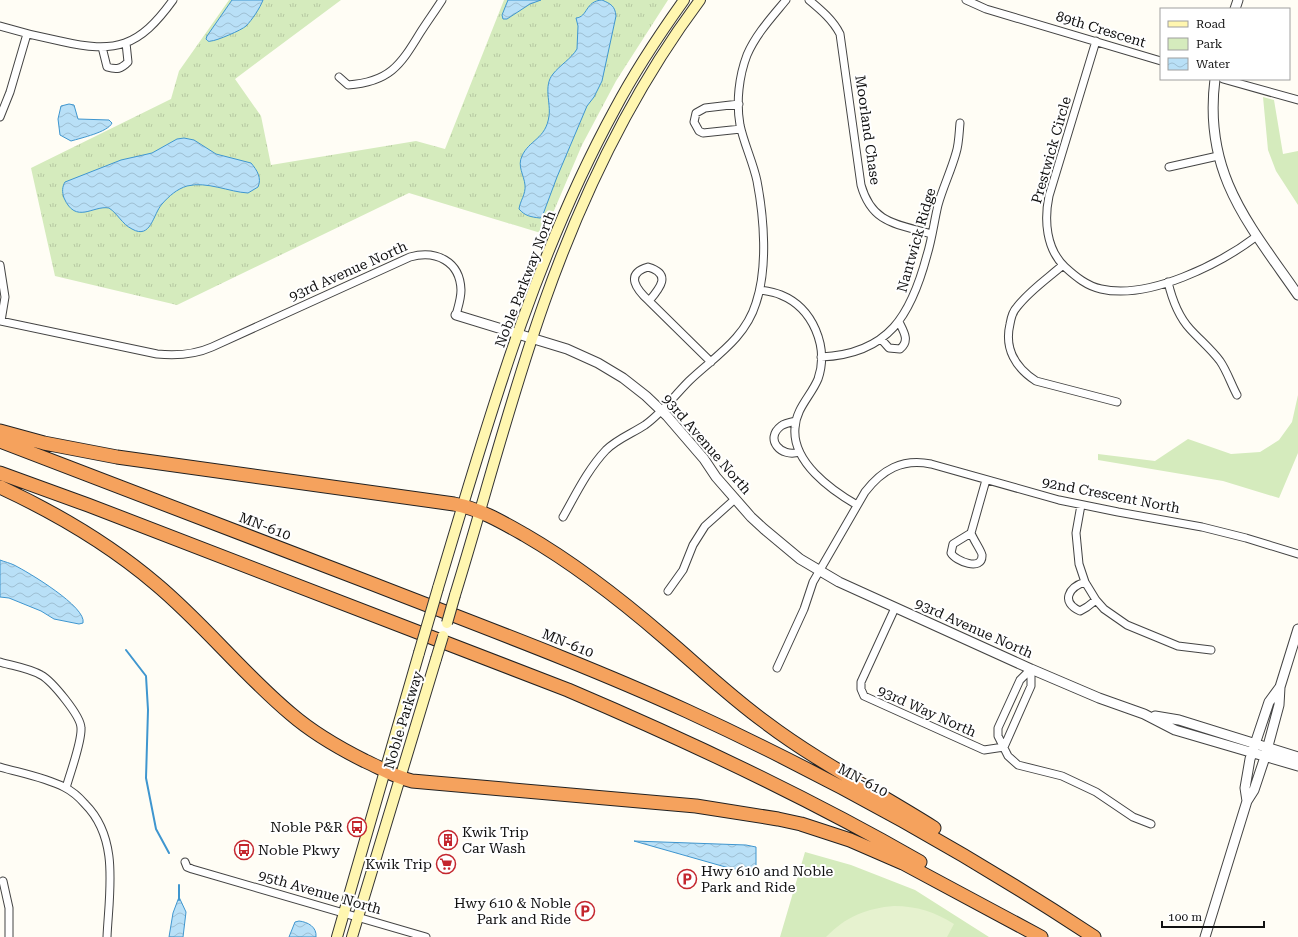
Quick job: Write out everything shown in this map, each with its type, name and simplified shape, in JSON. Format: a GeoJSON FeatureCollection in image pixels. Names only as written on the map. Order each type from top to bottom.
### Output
{"type":"FeatureCollection","features":[{"type":"Feature","properties":{"kind":"highway"},"geometry":{"type":"LineString","coordinates":[[0,431],[62,446],[157,463],[463,506],[480,511],[537,542],[592,579],[663,636],[741,704],[785,737],[828,765],[932,827],[968,851],[1012,884]]}},
{"type":"Feature","properties":{"kind":"highway","name":"MN-610"},"geometry":{"type":"LineString","coordinates":[[0,441],[474,623],[627,684],[739,735],[908,823],[1012,884],[1094,937]]}},
{"type":"Feature","properties":{"kind":"highway"},"geometry":{"type":"LineString","coordinates":[[0,473],[85,504],[523,672],[643,722],[744,769],[826,811],[924,865],[1042,937]]}},
{"type":"Feature","properties":{"kind":"highway"},"geometry":{"type":"LineString","coordinates":[[0,487],[62,518],[120,556],[157,584],[181,606],[292,715],[327,740],[400,778],[412,781],[696,806],[745,813],[801,824],[850,840],[880,852],[921,872],[1042,937]]}},
{"type":"Feature","properties":{"kind":"main road","name":"Noble Parkway North"},"geometry":{"type":"LineString","coordinates":[[438,588],[490,417],[518,333],[547,256],[575,190],[615,108],[647,54],[684,0]]}},
{"type":"Feature","properties":{"kind":"main road","name":"Noble Parkway North"},"geometry":{"type":"LineString","coordinates":[[480,511],[532,338],[571,232],[609,148],[624,119],[656,64],[700,0]]}},
{"type":"Feature","properties":{"kind":"main road","name":"Noble Parkway"},"geometry":{"type":"LineString","coordinates":[[352,937],[480,511]]}},
{"type":"Feature","properties":{"kind":"main road","name":"Noble Parkway"},"geometry":{"type":"LineString","coordinates":[[337,937],[384,770],[438,588]]}},
{"type":"Feature","properties":{"kind":"street"},"geometry":{"type":"LineString","coordinates":[[0,26],[27,34],[81,46],[102,48],[126,43],[136,38],[154,25],[173,0]]}},
{"type":"Feature","properties":{"kind":"street"},"geometry":{"type":"LineString","coordinates":[[339,77],[348,85],[363,84],[377,80],[390,73],[401,64],[442,0]]}},
{"type":"Feature","properties":{"kind":"street"},"geometry":{"type":"LineString","coordinates":[[563,517],[598,459],[608,448],[646,424],[661,411],[689,380],[731,344],[750,319],[760,290],[763,263],[763,235],[757,181],[741,129],[739,104],[742,72],[747,55],[755,39],[786,0]]}},
{"type":"Feature","properties":{"kind":"street","name":"Moorland Chase"},"geometry":{"type":"LineString","coordinates":[[809,0],[828,17],[840,34],[861,184],[869,205],[876,213],[885,219],[932,234]]}},
{"type":"Feature","properties":{"kind":"street","name":"89th Crescent"},"geometry":{"type":"LineString","coordinates":[[966,0],[986,9],[1160,61]]}},
{"type":"Feature","properties":{"kind":"street"},"geometry":{"type":"LineString","coordinates":[[0,117],[10,92],[27,34]]}},
{"type":"Feature","properties":{"kind":"street","name":"Prestwick Circle"},"geometry":{"type":"LineString","coordinates":[[1096,41],[1046,210],[1050,240],[1055,253],[1063,265],[1074,276],[1087,284],[1101,289],[1130,291],[1179,279],[1202,269],[1246,245],[1257,236]]}},
{"type":"Feature","properties":{"kind":"street"},"geometry":{"type":"LineString","coordinates":[[102,48],[107,67],[115,70],[123,68],[128,62],[126,43]]}},
{"type":"Feature","properties":{"kind":"street"},"geometry":{"type":"LineString","coordinates":[[1215,80],[1213,114],[1218,156],[1225,180],[1232,195],[1257,236],[1298,295]]}},
{"type":"Feature","properties":{"kind":"street"},"geometry":{"type":"LineString","coordinates":[[1227,80],[1298,100]]}},
{"type":"Feature","properties":{"kind":"street"},"geometry":{"type":"LineString","coordinates":[[739,104],[705,108],[696,113],[694,122],[703,133],[741,129]]}},
{"type":"Feature","properties":{"kind":"street","name":"Nantwick Ridge"},"geometry":{"type":"LineString","coordinates":[[821,357],[846,354],[862,350],[881,339],[899,322],[913,299],[927,256],[938,206],[957,152],[960,123]]}},
{"type":"Feature","properties":{"kind":"street"},"geometry":{"type":"LineString","coordinates":[[1170,167],[1218,156]]}},
{"type":"Feature","properties":{"kind":"street","name":"93rd Avenue North"},"geometry":{"type":"LineString","coordinates":[[1,321],[157,354],[172,356],[186,355],[212,347],[410,258],[421,255],[431,255],[442,258],[457,272],[460,282],[461,292],[456,315],[567,349],[598,363],[623,378],[646,396],[691,443],[716,477],[751,517],[800,559],[819,571],[857,591],[1031,669],[1099,698],[1144,714],[1175,730],[1267,752],[1298,757]]}},
{"type":"Feature","properties":{"kind":"street"},"geometry":{"type":"LineString","coordinates":[[0,265],[5,297],[1,321]]}},
{"type":"Feature","properties":{"kind":"street"},"geometry":{"type":"LineString","coordinates":[[1063,265],[1024,298],[1016,308],[1008,331],[1008,343],[1011,355],[1026,375],[1036,381],[1117,402]]}},
{"type":"Feature","properties":{"kind":"street"},"geometry":{"type":"LineString","coordinates":[[649,300],[662,285],[662,279],[655,269],[648,267],[637,273],[635,285],[639,291],[710,362]]}},
{"type":"Feature","properties":{"kind":"street"},"geometry":{"type":"LineString","coordinates":[[1168,282],[1176,306],[1182,318],[1190,329],[1221,362],[1237,394]]}},
{"type":"Feature","properties":{"kind":"street"},"geometry":{"type":"LineString","coordinates":[[760,290],[781,295],[792,301],[811,320],[816,331],[821,344],[821,368],[813,390],[802,406],[796,421],[794,429],[795,437],[799,452],[812,469],[830,487],[857,505],[813,582],[804,609],[777,668]]}},
{"type":"Feature","properties":{"kind":"street"},"geometry":{"type":"LineString","coordinates":[[881,339],[889,348],[900,349],[904,346],[906,336],[899,322]]}},
{"type":"Feature","properties":{"kind":"street"},"geometry":{"type":"LineString","coordinates":[[796,421],[781,426],[776,431],[774,440],[781,451],[791,454],[799,452]]}},
{"type":"Feature","properties":{"kind":"street","name":"92nd Crescent North"},"geometry":{"type":"LineString","coordinates":[[857,505],[873,482],[882,473],[894,467],[919,462],[1081,505],[1202,527],[1246,538],[1298,554]]}},
{"type":"Feature","properties":{"kind":"street"},"geometry":{"type":"LineString","coordinates":[[971,533],[953,544],[951,552],[953,557],[974,565],[979,563],[982,559],[982,553],[975,544],[971,533],[986,480]]}},
{"type":"Feature","properties":{"kind":"street"},"geometry":{"type":"LineString","coordinates":[[668,591],[683,570],[692,544],[705,526],[735,499]]}},
{"type":"Feature","properties":{"kind":"street"},"geometry":{"type":"LineString","coordinates":[[1081,505],[1076,533],[1079,564],[1085,582],[1096,600],[1104,609],[1113,616],[1141,631],[1178,646],[1211,650]]}},
{"type":"Feature","properties":{"kind":"street"},"geometry":{"type":"LineString","coordinates":[[1085,582],[1076,584],[1069,592],[1068,598],[1071,604],[1074,608],[1080,611],[1096,600]]}},
{"type":"Feature","properties":{"kind":"street","name":"93rd Way North"},"geometry":{"type":"LineString","coordinates":[[895,608],[861,682],[861,689],[864,696],[984,750],[1004,747]]}},
{"type":"Feature","properties":{"kind":"street"},"geometry":{"type":"LineString","coordinates":[[1206,937],[1247,801],[1254,790],[1267,752],[1279,705],[1280,687],[1298,629]]}},
{"type":"Feature","properties":{"kind":"street"},"geometry":{"type":"LineString","coordinates":[[0,662],[33,671],[47,678],[80,721],[80,736],[66,788]]}},
{"type":"Feature","properties":{"kind":"street"},"geometry":{"type":"LineString","coordinates":[[1031,669],[1020,680],[998,728],[998,736],[1008,756],[1018,765],[1062,776],[1096,792],[1133,817],[1151,824]]}},
{"type":"Feature","properties":{"kind":"street"},"geometry":{"type":"LineString","coordinates":[[1004,747],[1031,686],[1031,669]]}},
{"type":"Feature","properties":{"kind":"street"},"geometry":{"type":"LineString","coordinates":[[1247,801],[1245,788],[1253,748],[1269,702],[1280,687]]}},
{"type":"Feature","properties":{"kind":"street","name":"93rd Avenue North"},"geometry":{"type":"LineString","coordinates":[[1267,752],[1298,766]]}},
{"type":"Feature","properties":{"kind":"street"},"geometry":{"type":"LineString","coordinates":[[0,767],[46,780],[66,788],[81,799],[95,816],[103,830],[108,845],[110,865],[107,937]]}},
{"type":"Feature","properties":{"kind":"street","name":"95th Avenue North"},"geometry":{"type":"LineString","coordinates":[[185,862],[187,867],[192,869],[426,937]]}},
{"type":"Feature","properties":{"kind":"street"},"geometry":{"type":"LineString","coordinates":[[3,881],[9,908],[9,937]]}},
{"type":"Feature","properties":{"kind":"green space"},"geometry":{"type":"Polygon","coordinates":[[[229,0],[341,0],[235,79],[261,116],[271,165],[416,141],[445,149],[504,0],[668,0],[616,81],[582,145],[544,234],[409,193],[177,305],[55,276],[31,168],[171,99],[179,71],[229,0]]]}},
{"type":"Feature","properties":{"kind":"green space"},"geometry":{"type":"Polygon","coordinates":[[[1263,97],[1274,100],[1283,154],[1298,151],[1298,205],[1276,171],[1268,150],[1263,97]]]}},
{"type":"Feature","properties":{"kind":"green space"},"geometry":{"type":"Polygon","coordinates":[[[1298,395],[1298,453],[1279,498],[1223,481],[1098,460],[1098,454],[1155,461],[1188,439],[1231,454],[1260,452],[1279,440],[1292,422],[1298,395]]]}},
{"type":"Feature","properties":{"kind":"green space"},"geometry":{"type":"Polygon","coordinates":[[[805,852],[851,865],[915,890],[989,937],[780,937],[805,852]]]}},
{"type":"Feature","properties":{"kind":"green space"},"geometry":{"type":"Polygon","coordinates":[[[894,906],[926,910],[954,924],[947,937],[826,937],[841,924],[857,915],[866,911],[894,906]]]}},
{"type":"Feature","properties":{"kind":"water"},"geometry":{"type":"Polygon","coordinates":[[[232,0],[263,0],[256,14],[246,26],[214,41],[208,41],[206,39],[207,36],[232,0]]]}},
{"type":"Feature","properties":{"kind":"water"},"geometry":{"type":"Polygon","coordinates":[[[508,0],[541,0],[530,4],[507,19],[503,19],[502,15],[508,0]]]}},
{"type":"Feature","properties":{"kind":"water"},"geometry":{"type":"Polygon","coordinates":[[[602,0],[612,6],[615,10],[616,16],[602,81],[594,97],[587,106],[542,217],[528,216],[519,209],[525,188],[520,167],[522,156],[529,146],[541,135],[547,124],[549,116],[548,84],[550,79],[577,49],[578,26],[576,18],[583,15],[592,3],[602,0]]]}},
{"type":"Feature","properties":{"kind":"water"},"geometry":{"type":"Polygon","coordinates":[[[69,104],[74,105],[78,119],[109,120],[112,123],[100,132],[71,141],[60,135],[58,119],[61,106],[69,104]]]}},
{"type":"Feature","properties":{"kind":"water"},"geometry":{"type":"Polygon","coordinates":[[[184,138],[194,140],[216,154],[251,163],[258,174],[258,187],[248,193],[202,185],[183,187],[167,198],[159,208],[151,224],[143,231],[138,231],[129,227],[109,208],[85,212],[74,211],[64,198],[63,186],[65,182],[121,160],[152,153],[177,139],[184,138]]]}},
{"type":"Feature","properties":{"kind":"water"},"geometry":{"type":"Polygon","coordinates":[[[0,560],[21,569],[67,599],[82,616],[83,623],[79,624],[54,619],[41,611],[9,598],[0,597],[0,560]]]}},
{"type":"Feature","properties":{"kind":"water"},"geometry":{"type":"Polygon","coordinates":[[[634,841],[746,845],[756,847],[756,867],[749,871],[729,868],[634,841]]]}},
{"type":"Feature","properties":{"kind":"water"},"geometry":{"type":"Polygon","coordinates":[[[179,897],[186,912],[183,937],[169,937],[173,913],[179,897]]]}},
{"type":"Feature","properties":{"kind":"water"},"geometry":{"type":"Polygon","coordinates":[[[299,921],[311,926],[315,930],[316,937],[289,937],[295,922],[299,921]]]}},
{"type":"Feature","properties":{"kind":"waterway"},"geometry":{"type":"LineString","coordinates":[[126,650],[146,676],[148,710],[146,778],[156,829],[169,853]]}},
{"type":"Feature","properties":{"kind":"waterway"},"geometry":{"type":"LineString","coordinates":[[179,885],[179,900]]}},
{"type":"Feature","properties":{"kind":"place","name":"Noble P&R"},"geometry":{"type":"Point","coordinates":[357,827]}},
{"type":"Feature","properties":{"kind":"place","name":"Kwik Trip Car Wash"},"geometry":{"type":"Point","coordinates":[448,840]}},
{"type":"Feature","properties":{"kind":"place","name":"Noble Pkwy"},"geometry":{"type":"Point","coordinates":[244,850]}},
{"type":"Feature","properties":{"kind":"place","name":"Kwik Trip"},"geometry":{"type":"Point","coordinates":[446,864]}},
{"type":"Feature","properties":{"kind":"place","name":"Hwy 610 and Noble Park and Ride"},"geometry":{"type":"Point","coordinates":[687,879]}},
{"type":"Feature","properties":{"kind":"place","name":"Hwy 610 & Noble Park and Ride"},"geometry":{"type":"Point","coordinates":[585,911]}}]}
